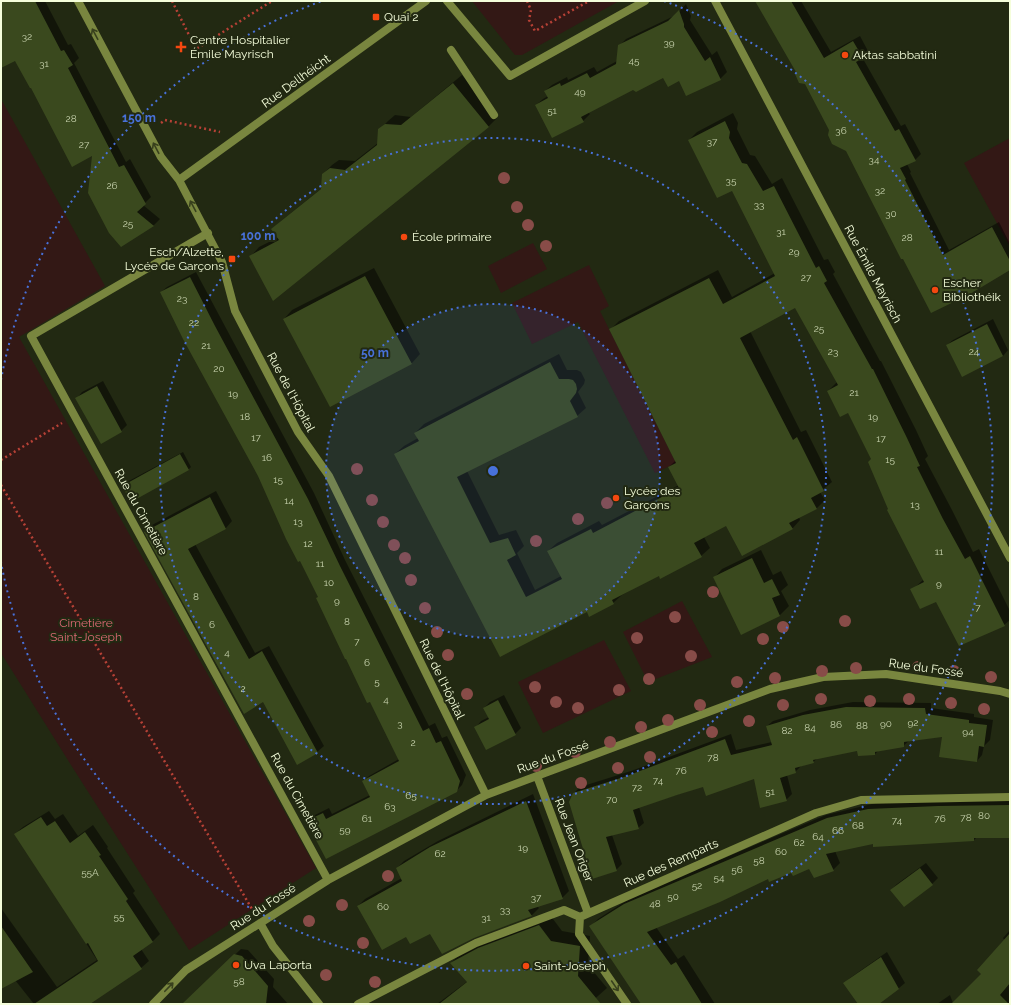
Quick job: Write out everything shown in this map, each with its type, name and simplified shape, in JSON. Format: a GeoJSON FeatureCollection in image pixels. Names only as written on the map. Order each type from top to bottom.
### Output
{"type":"FeatureCollection","features":[{"type":"Feature","properties":{"kind":"street","name":"Rue de l'Hôpital"},"geometry":{"type":"LineString","coordinates":[[78,1],[161,157],[179,180],[208,233],[222,262],[235,312],[298,432],[329,476],[486,795]]}},
{"type":"Feature","properties":{"kind":"street","name":"Rue Dellhéicht"},"geometry":{"type":"LineString","coordinates":[[179,180],[426,1]]}},
{"type":"Feature","properties":{"kind":"street"},"geometry":{"type":"LineString","coordinates":[[447,1],[510,76],[645,1]]}},
{"type":"Feature","properties":{"kind":"street","name":"Rue Émile Mayrisch"},"geometry":{"type":"LineString","coordinates":[[715,1],[1010,558]]}},
{"type":"Feature","properties":{"kind":"street"},"geometry":{"type":"LineString","coordinates":[[451,50],[494,116]]}},
{"type":"Feature","properties":{"kind":"street","name":"Rue du Cimetière"},"geometry":{"type":"LineString","coordinates":[[208,233],[31,336],[328,880]]}},
{"type":"Feature","properties":{"kind":"street","name":"Rue du Fossé"},"geometry":{"type":"LineString","coordinates":[[153,1004],[186,970],[328,880],[486,795],[770,690],[823,677],[886,674],[1000,691],[1010,694]]}},
{"type":"Feature","properties":{"kind":"street","name":"Rue Jean Origer"},"geometry":{"type":"LineString","coordinates":[[537,776],[588,912]]}},
{"type":"Feature","properties":{"kind":"street","name":"Rue des Remparts"},"geometry":{"type":"LineString","coordinates":[[580,917],[588,912],[816,813],[861,800],[1010,797]]}},
{"type":"Feature","properties":{"kind":"street"},"geometry":{"type":"LineString","coordinates":[[358,1004],[476,943],[564,910],[580,917],[579,934],[625,1003]]}},
{"type":"Feature","properties":{"kind":"street"},"geometry":{"type":"LineString","coordinates":[[260,923],[273,946],[319,1004]]}},
{"type":"Feature","properties":{"kind":"path"},"geometry":{"type":"LineString","coordinates":[[172,1],[196,49],[272,1]]}},
{"type":"Feature","properties":{"kind":"path"},"geometry":{"type":"LineString","coordinates":[[527,1],[531,10],[529,20],[535,31],[589,1]]}},
{"type":"Feature","properties":{"kind":"path"},"geometry":{"type":"LineString","coordinates":[[147,131],[165,120],[240,136]]}},
{"type":"Feature","properties":{"kind":"path"},"geometry":{"type":"LineString","coordinates":[[1,460],[74,416]]}},
{"type":"Feature","properties":{"kind":"path"},"geometry":{"type":"LineString","coordinates":[[1,485],[260,923]]}},
{"type":"Feature","properties":{"kind":"green space"},"geometry":{"type":"Polygon","coordinates":[[[472,1],[619,1],[522,55],[515,55],[472,1]]]}},
{"type":"Feature","properties":{"kind":"green space","name":"Cimetière Saint-Joseph"},"geometry":{"type":"Polygon","coordinates":[[[1,99],[105,286],[19,337],[316,868],[189,950],[1,653],[1,99]]]}},
{"type":"Feature","properties":{"kind":"green space"},"geometry":{"type":"Polygon","coordinates":[[[1010,138],[1010,247],[964,163],[1010,138]]]}},
{"type":"Feature","properties":{"kind":"green space"},"geometry":{"type":"Polygon","coordinates":[[[533,243],[547,269],[501,293],[488,266],[533,243]]]}},
{"type":"Feature","properties":{"kind":"green space"},"geometry":{"type":"Polygon","coordinates":[[[589,265],[609,306],[600,311],[676,463],[655,473],[578,322],[532,344],[512,303],[589,265]]]}},
{"type":"Feature","properties":{"kind":"green space"},"geometry":{"type":"Polygon","coordinates":[[[682,601],[712,657],[648,682],[623,632],[682,601]]]}},
{"type":"Feature","properties":{"kind":"green space"},"geometry":{"type":"Polygon","coordinates":[[[604,640],[631,691],[543,733],[518,682],[604,640]]]}},
{"type":"Feature","properties":{"kind":"building"},"geometry":{"type":"Polygon","coordinates":[[[1,1],[35,1],[61,51],[64,50],[73,65],[68,68],[119,167],[124,165],[146,204],[137,212],[154,226],[121,247],[109,233],[88,193],[92,156],[72,167],[31,88],[15,61],[1,68],[1,1]]]}},
{"type":"Feature","properties":{"kind":"building"},"geometry":{"type":"Polygon","coordinates":[[[755,1],[791,1],[824,58],[853,41],[863,58],[856,62],[895,131],[899,129],[916,161],[900,168],[943,255],[992,227],[1010,261],[1010,270],[970,294],[931,313],[903,259],[901,259],[846,151],[832,144],[828,135],[829,130],[805,84],[799,83],[795,74],[796,72],[755,1]]]}},
{"type":"Feature","properties":{"kind":"building"},"geometry":{"type":"Polygon","coordinates":[[[679,10],[684,27],[705,61],[710,57],[721,80],[686,96],[679,81],[668,87],[663,78],[636,92],[633,90],[581,117],[584,122],[552,138],[535,105],[548,98],[544,91],[560,83],[561,86],[587,73],[590,78],[616,64],[618,45],[668,21],[679,10]]]}},
{"type":"Feature","properties":{"kind":"building"},"geometry":{"type":"Polygon","coordinates":[[[453,83],[489,127],[273,301],[249,256],[279,240],[271,229],[321,189],[322,174],[330,168],[345,170],[377,145],[378,129],[385,124],[401,125],[453,83]]]}},
{"type":"Feature","properties":{"kind":"building"},"geometry":{"type":"Polygon","coordinates":[[[725,121],[730,132],[729,138],[742,163],[747,164],[763,191],[774,186],[816,268],[819,266],[827,281],[824,283],[873,369],[907,438],[920,466],[917,467],[943,519],[965,559],[970,556],[1005,626],[959,646],[936,602],[920,609],[910,589],[924,582],[887,510],[888,509],[868,462],[871,459],[848,413],[840,417],[827,391],[838,385],[795,308],[740,338],[793,440],[797,437],[824,491],[811,498],[817,509],[789,523],[793,529],[742,556],[726,526],[694,543],[702,557],[660,579],[659,576],[612,600],[614,604],[589,617],[587,612],[500,657],[394,454],[419,441],[414,433],[550,362],[559,379],[573,380],[577,389],[570,401],[578,417],[457,477],[490,543],[508,538],[516,555],[507,560],[526,597],[562,579],[547,551],[591,529],[593,533],[679,488],[668,467],[676,463],[609,329],[709,278],[723,304],[775,276],[732,191],[717,198],[688,140],[725,121]]]}},
{"type":"Feature","properties":{"kind":"building"},"geometry":{"type":"Polygon","coordinates":[[[365,276],[412,364],[330,407],[283,319],[365,276]]]}},
{"type":"Feature","properties":{"kind":"building"},"geometry":{"type":"Polygon","coordinates":[[[190,277],[308,499],[423,731],[429,728],[436,743],[441,741],[460,781],[457,792],[326,859],[306,821],[323,813],[326,819],[370,797],[362,781],[399,761],[370,702],[367,703],[345,659],[316,598],[318,597],[300,561],[298,562],[286,539],[258,476],[183,339],[160,292],[190,277]]]}},
{"type":"Feature","properties":{"kind":"building"},"geometry":{"type":"Polygon","coordinates":[[[987,324],[1003,356],[962,377],[946,345],[987,324]]]}},
{"type":"Feature","properties":{"kind":"building"},"geometry":{"type":"Polygon","coordinates":[[[97,386],[122,432],[101,444],[75,398],[97,386]]]}},
{"type":"Feature","properties":{"kind":"building"},"geometry":{"type":"Polygon","coordinates":[[[180,454],[189,470],[131,502],[122,486],[180,454]]]}},
{"type":"Feature","properties":{"kind":"building"},"geometry":{"type":"Polygon","coordinates":[[[210,497],[226,529],[188,549],[249,659],[262,651],[318,753],[297,765],[263,702],[244,714],[144,532],[210,497]]]}},
{"type":"Feature","properties":{"kind":"building"},"geometry":{"type":"Polygon","coordinates":[[[752,558],[764,583],[772,579],[780,595],[772,598],[780,616],[741,635],[713,577],[752,558]]]}},
{"type":"Feature","properties":{"kind":"building"},"geometry":{"type":"Polygon","coordinates":[[[498,700],[516,735],[486,750],[474,727],[489,719],[483,708],[498,700]]]}},
{"type":"Feature","properties":{"kind":"building"},"geometry":{"type":"Polygon","coordinates":[[[846,707],[925,708],[926,714],[969,720],[969,723],[987,725],[984,747],[979,746],[977,762],[939,757],[942,737],[904,742],[904,747],[875,752],[875,755],[858,756],[857,751],[813,760],[814,763],[795,768],[796,773],[780,778],[787,801],[760,808],[754,779],[706,796],[703,787],[677,795],[633,810],[639,829],[606,837],[617,871],[592,879],[569,802],[573,793],[624,777],[725,739],[731,755],[772,745],[766,726],[803,715],[846,707]]]}},
{"type":"Feature","properties":{"kind":"building"},"geometry":{"type":"Polygon","coordinates":[[[526,801],[563,899],[528,910],[532,916],[474,938],[442,954],[430,934],[410,944],[406,937],[382,950],[357,906],[402,881],[396,868],[430,847],[526,801]]]}},
{"type":"Feature","properties":{"kind":"building"},"geometry":{"type":"Polygon","coordinates":[[[1010,805],[1010,838],[974,838],[974,841],[873,847],[873,844],[826,854],[834,871],[814,878],[809,869],[793,876],[791,873],[769,882],[768,879],[720,902],[647,932],[671,965],[676,962],[702,1004],[641,1004],[589,926],[624,904],[827,818],[868,809],[1010,805]]]}},
{"type":"Feature","properties":{"kind":"building"},"geometry":{"type":"Polygon","coordinates":[[[41,817],[47,826],[55,821],[70,843],[85,832],[101,855],[99,856],[128,899],[126,901],[153,942],[133,956],[142,969],[90,1004],[34,1004],[98,961],[88,943],[86,944],[14,834],[41,817]]]}},
{"type":"Feature","properties":{"kind":"building"},"geometry":{"type":"Polygon","coordinates":[[[920,868],[933,885],[904,907],[890,890],[920,868]]]}},
{"type":"Feature","properties":{"kind":"building","name":"Saint-Joseph"},"geometry":{"type":"Polygon","coordinates":[[[539,925],[551,941],[580,946],[578,976],[601,1004],[439,1004],[467,982],[450,963],[478,948],[539,925]]]}},
{"type":"Feature","properties":{"kind":"building"},"geometry":{"type":"Polygon","coordinates":[[[1,926],[33,972],[1,989],[1,926]]]}},
{"type":"Feature","properties":{"kind":"building"},"geometry":{"type":"Polygon","coordinates":[[[1010,933],[1010,983],[1000,995],[1009,1004],[951,1004],[981,974],[977,970],[1010,933]]]}},
{"type":"Feature","properties":{"kind":"building"},"geometry":{"type":"Polygon","coordinates":[[[234,954],[242,956],[268,986],[266,1004],[182,1004],[234,954]]]}},
{"type":"Feature","properties":{"kind":"building"},"geometry":{"type":"Polygon","coordinates":[[[881,957],[899,989],[879,1004],[858,1004],[843,983],[881,957]]]}},
{"type":"Feature","properties":{"kind":"place","name":"Quai 2"},"geometry":{"type":"Point","coordinates":[376,17]}},
{"type":"Feature","properties":{"kind":"place","name":"Centre Hospitalier Émile Mayrisch"},"geometry":{"type":"Point","coordinates":[181,47]}},
{"type":"Feature","properties":{"kind":"place","name":"Aktas sabbatini"},"geometry":{"type":"Point","coordinates":[845,55]}},
{"type":"Feature","properties":{"kind":"place","name":"École primaire"},"geometry":{"type":"Point","coordinates":[404,237]}},
{"type":"Feature","properties":{"kind":"place","name":"Esch/Alzette, Lycée de Garçons"},"geometry":{"type":"Point","coordinates":[232,259]}},
{"type":"Feature","properties":{"kind":"place","name":"Escher Bibliothéik"},"geometry":{"type":"Point","coordinates":[935,290]}},
{"type":"Feature","properties":{"kind":"place","name":"Lycée des Garçons"},"geometry":{"type":"Point","coordinates":[616,498]}},
{"type":"Feature","properties":{"kind":"place","name":"Uva Laporta"},"geometry":{"type":"Point","coordinates":[236,965]}},
{"type":"Feature","properties":{"kind":"place","name":"Saint-Joseph"},"geometry":{"type":"Point","coordinates":[526,966]}}]}
